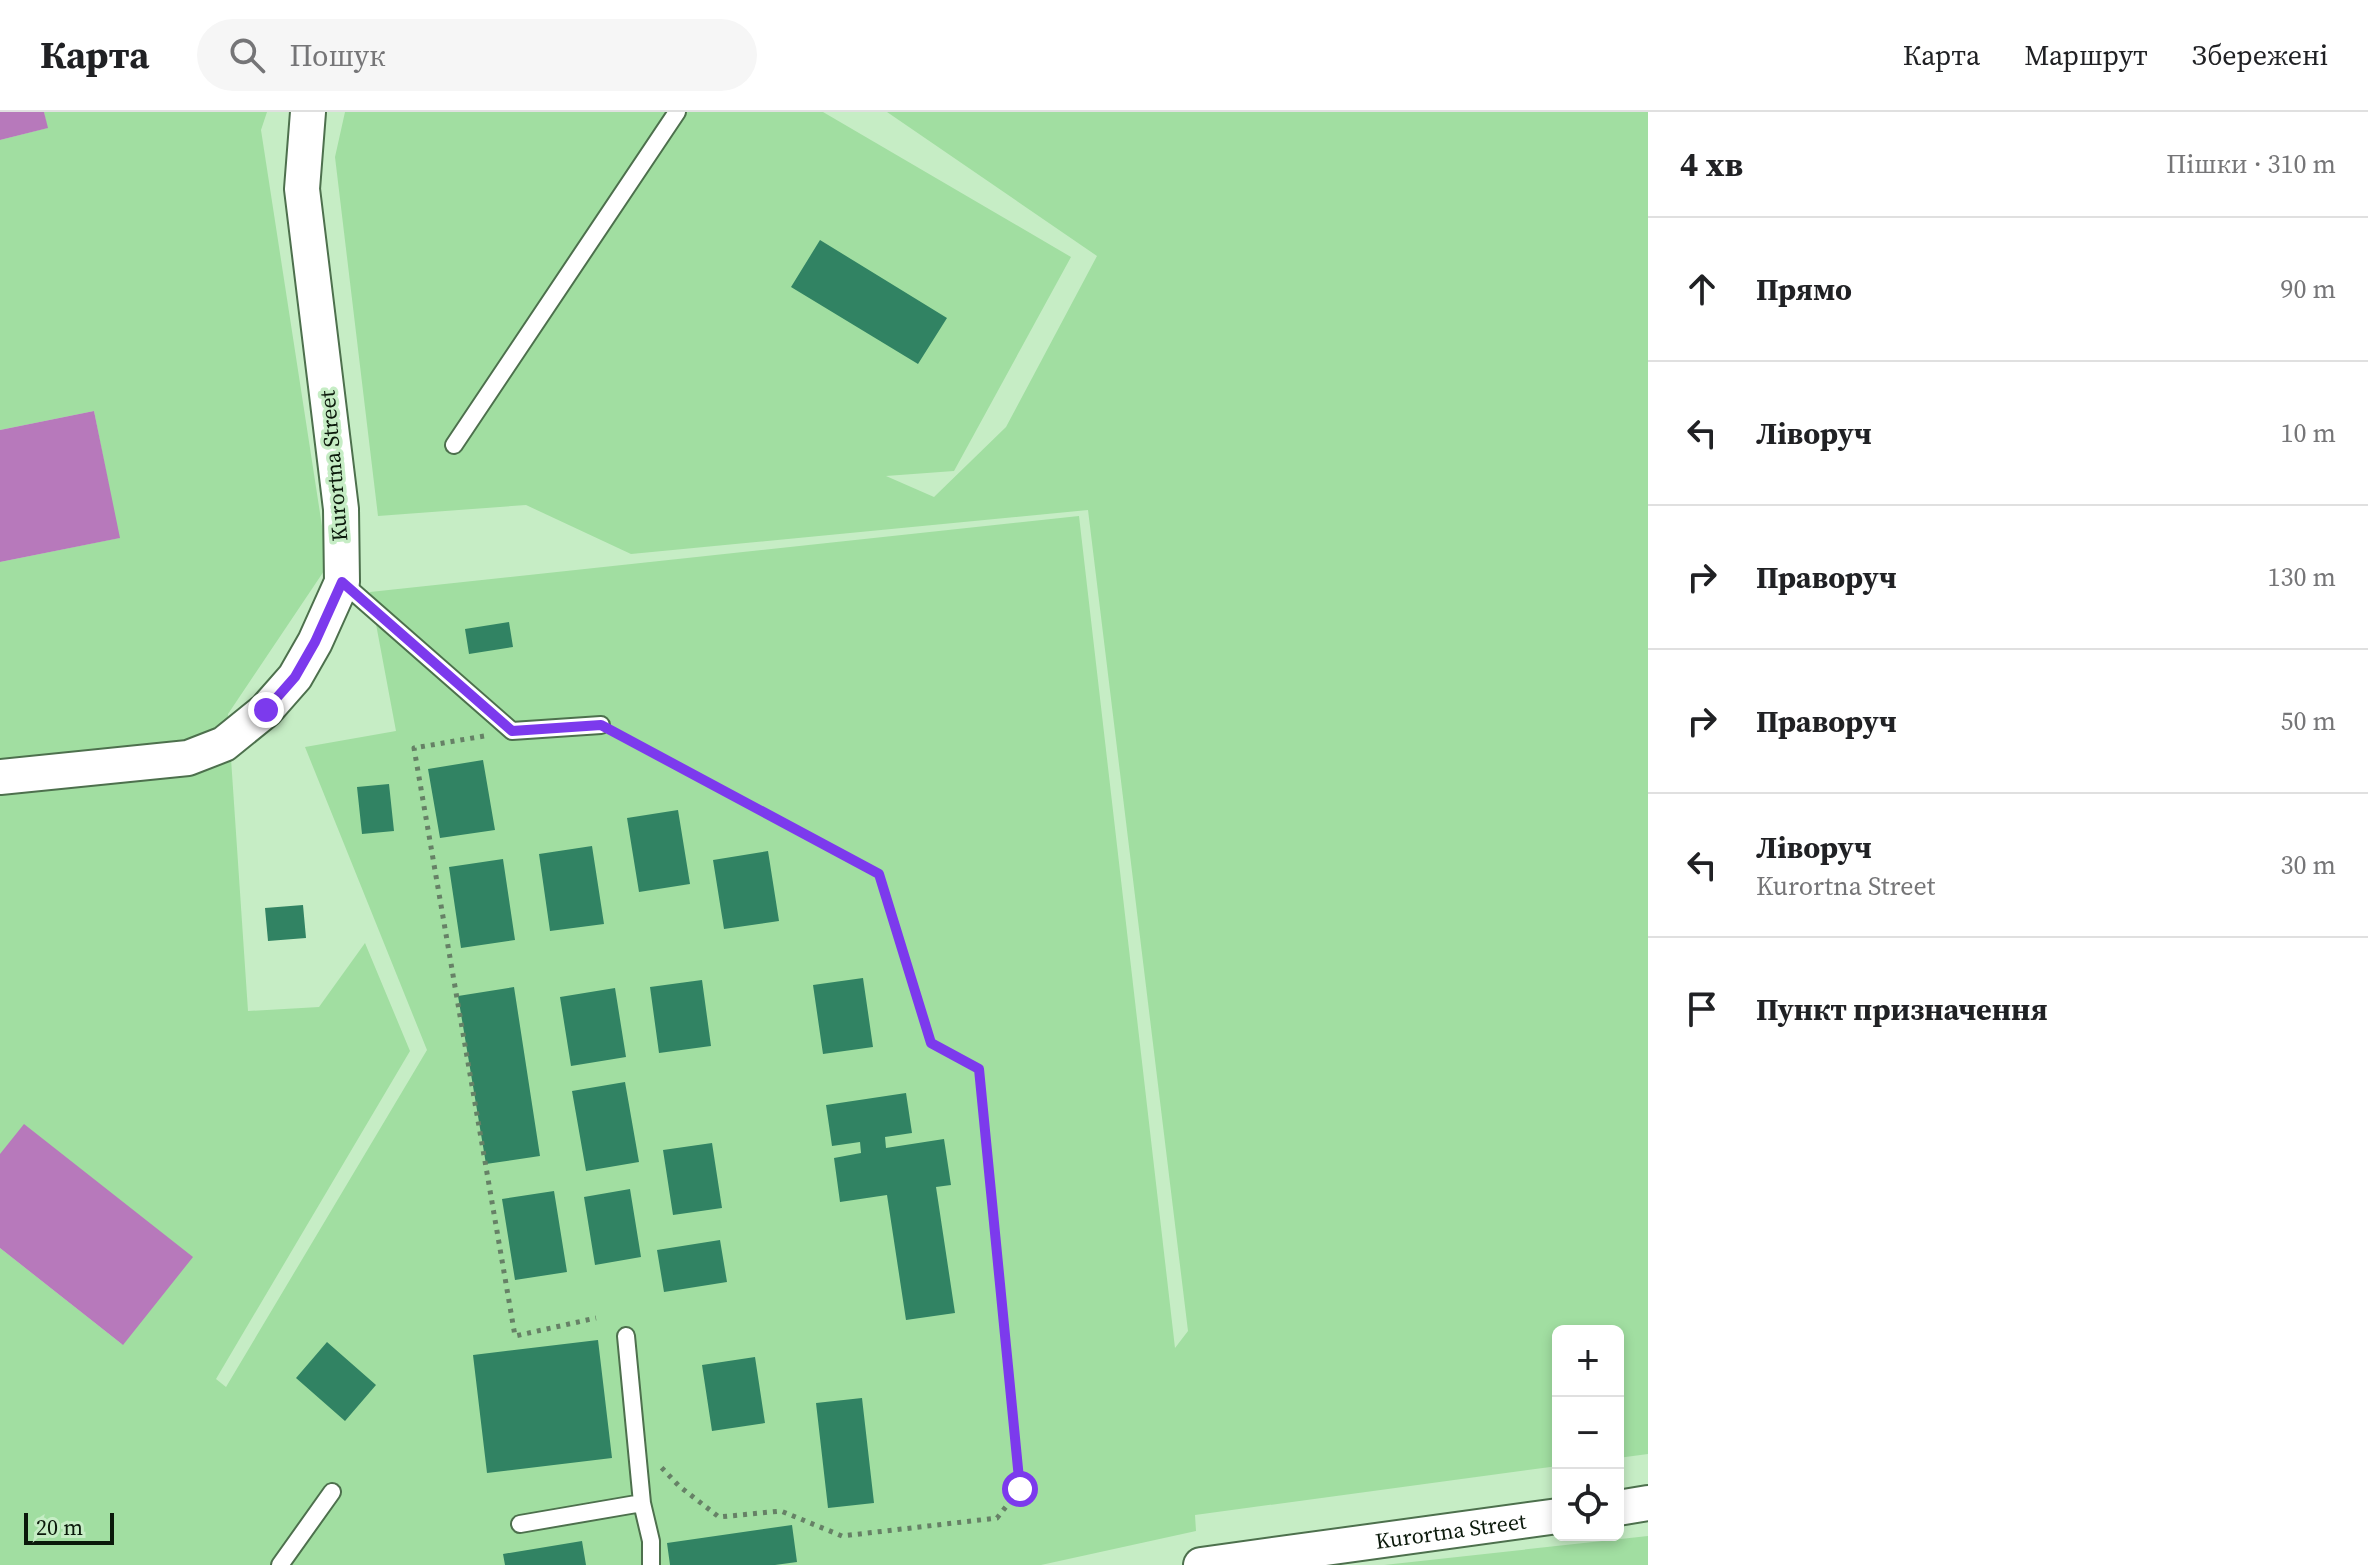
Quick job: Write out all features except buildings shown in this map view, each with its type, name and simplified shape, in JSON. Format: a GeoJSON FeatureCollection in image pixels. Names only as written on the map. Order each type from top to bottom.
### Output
{"type":"FeatureCollection","features":[{"type":"Feature","properties":{"kind":"street","name":"Kurortna Street"},"geometry":{"type":"LineString","coordinates":[[0,777],[188,758],[224,744],[266,710],[295,677],[315,642],[342,582],[341,509],[302,189],[308,112]]}},
{"type":"Feature","properties":{"kind":"street"},"geometry":{"type":"LineString","coordinates":[[1624,1507],[1648,1503]]}},
{"type":"Feature","properties":{"kind":"street","name":"Kurortna Street"},"geometry":{"type":"LineString","coordinates":[[1201,1565],[1552,1517]]}},
{"type":"Feature","properties":{"kind":"lane"},"geometry":{"type":"LineString","coordinates":[[454,445],[677,112]]}},
{"type":"Feature","properties":{"kind":"lane"},"geometry":{"type":"LineString","coordinates":[[342,582],[512,731],[601,725]]}},
{"type":"Feature","properties":{"kind":"lane"},"geometry":{"type":"LineString","coordinates":[[626,1336],[642,1503],[651,1541],[651,1565]]}},
{"type":"Feature","properties":{"kind":"lane"},"geometry":{"type":"LineString","coordinates":[[280,1565],[332,1492]]}},
{"type":"Feature","properties":{"kind":"lane"},"geometry":{"type":"LineString","coordinates":[[520,1524],[642,1503]]}},
{"type":"Feature","properties":{"kind":"path"},"geometry":{"type":"LineString","coordinates":[[601,725],[879,874],[931,1043],[979,1069],[1020,1489],[997,1518],[842,1536],[781,1511],[719,1517],[679,1486],[636,1438]]}},
{"type":"Feature","properties":{"kind":"path"},"geometry":{"type":"LineString","coordinates":[[512,731],[414,748],[515,1336],[596,1318]]}},
{"type":"Feature","properties":{"kind":"green space"},"geometry":{"type":"Polygon","coordinates":[[[44,112],[267,112],[261,130],[328,565],[228,714],[248,1011],[319,1007],[365,943],[410,1051],[216,1379],[226,1387],[427,1050],[305,747],[396,731],[370,592],[1079,516],[1175,1348],[1188,1331],[1088,510],[631,554],[526,505],[378,516],[335,157],[345,112],[823,112],[1071,257],[954,471],[886,476],[934,497],[1006,427],[1097,256],[887,112],[1648,112],[1648,1454],[1624,1457],[1624,1325],[1552,1325],[1552,1467],[1195,1515],[1196,1531],[1041,1565],[0,1565],[0,1248],[123,1345],[0,1154],[0,562],[119,538],[94,411],[0,430],[0,140],[47,128],[44,112]]]}},
{"type":"Feature","properties":{"kind":"green space"},"geometry":{"type":"Polygon","coordinates":[[[1648,1536],[1648,1565],[1384,1565],[1624,1541],[1648,1536]]]}},
{"type":"Feature","properties":{"kind":"shaded area"},"geometry":{"type":"Polygon","coordinates":[[[0,112],[44,112],[48,128],[0,140],[0,112]]]}},
{"type":"Feature","properties":{"kind":"shaded area"},"geometry":{"type":"Polygon","coordinates":[[[94,411],[120,538],[0,562],[0,430],[94,411]]]}},
{"type":"Feature","properties":{"kind":"shaded area"},"geometry":{"type":"Polygon","coordinates":[[[24,1124],[193,1257],[123,1345],[0,1248],[0,1154],[24,1124]]]}},
{"type":"Feature","properties":{"kind":"route"},"geometry":{"type":"LineString","coordinates":[[266,710],[295,677],[315,642],[342,582],[512,731],[601,725],[879,874],[931,1043],[979,1069],[1020,1489]]}}]}
